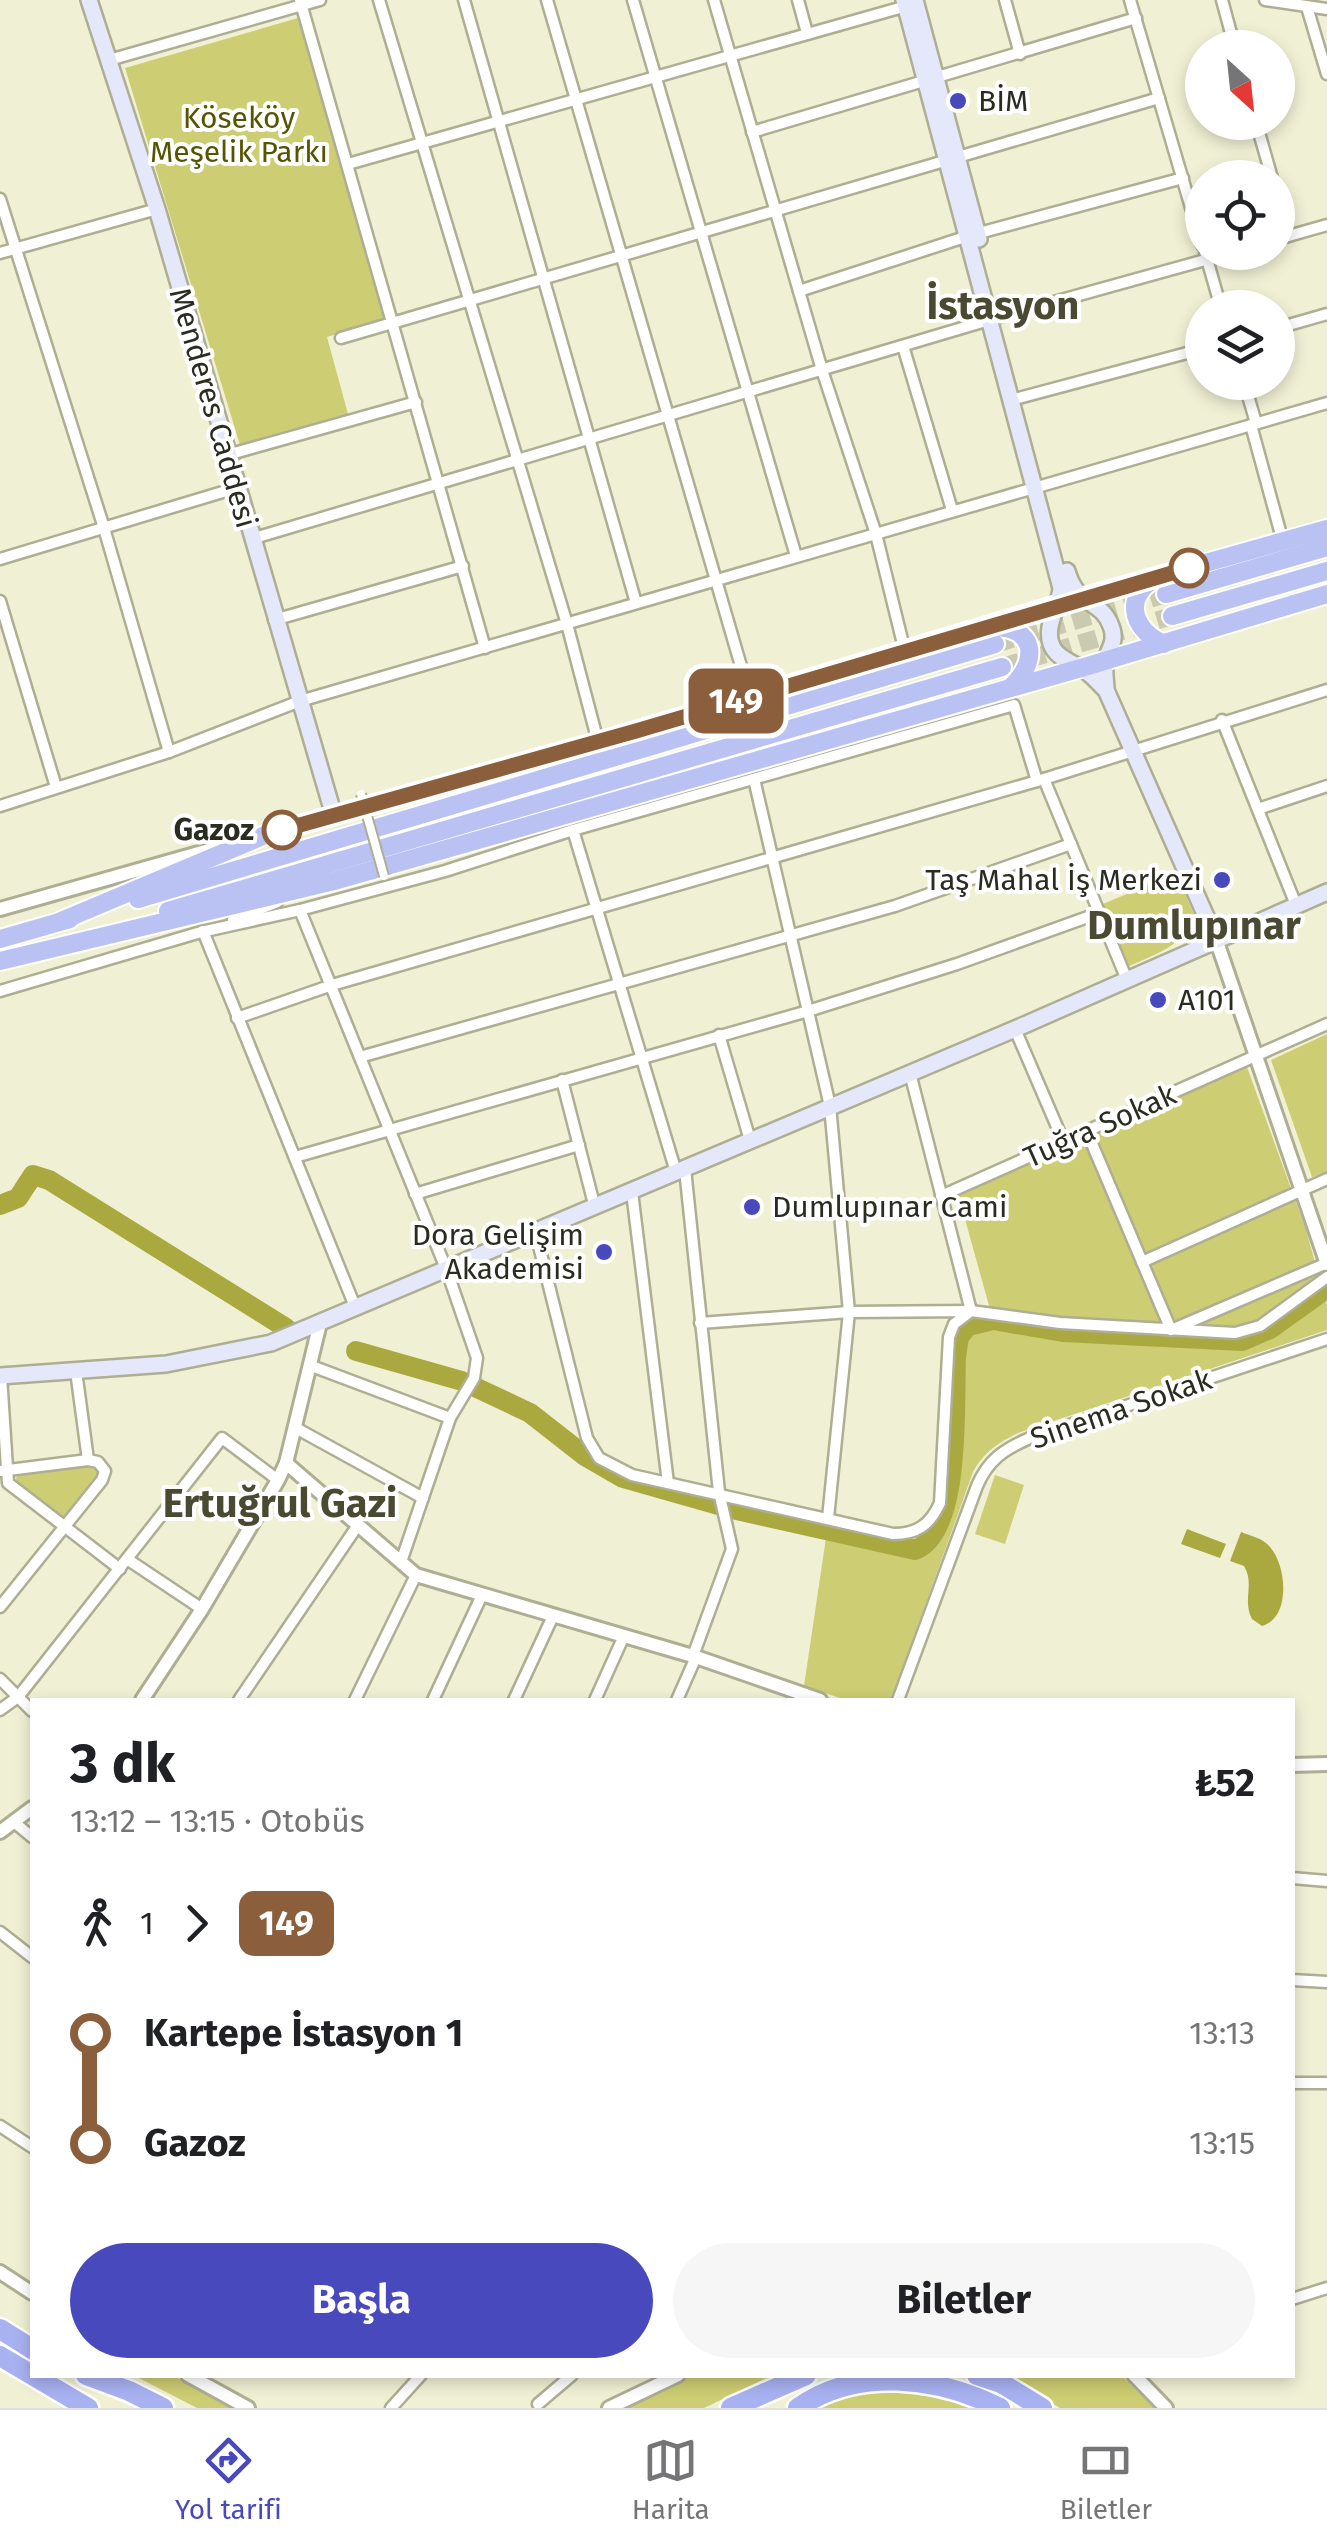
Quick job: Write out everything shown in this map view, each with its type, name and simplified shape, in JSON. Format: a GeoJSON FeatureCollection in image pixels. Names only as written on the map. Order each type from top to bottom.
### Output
{"type":"FeatureCollection","features":[{"type":"Feature","properties":{"kind":"highway"},"geometry":{"type":"LineString","coordinates":[[1164,644],[1143,632],[1134,607],[1145,585],[1161,586],[1327,529]]}},
{"type":"Feature","properties":{"kind":"highway"},"geometry":{"type":"LineString","coordinates":[[61,921],[270,833],[905,652],[1026,614],[1067,591],[1161,586],[1327,547]]}},
{"type":"Feature","properties":{"kind":"highway"},"geometry":{"type":"LineString","coordinates":[[1172,616],[1327,571]]}},
{"type":"Feature","properties":{"kind":"highway"},"geometry":{"type":"LineString","coordinates":[[0,961],[319,885],[1104,662],[1327,594]]}},
{"type":"Feature","properties":{"kind":"highway"},"geometry":{"type":"LineString","coordinates":[[976,630],[996,626],[1012,630],[1028,647],[1030,663],[1010,689]]}},
{"type":"Feature","properties":{"kind":"highway"},"geometry":{"type":"LineString","coordinates":[[0,939],[995,644]]}},
{"type":"Feature","properties":{"kind":"highway"},"geometry":{"type":"LineString","coordinates":[[0,961],[1002,666]]}},
{"type":"Feature","properties":{"kind":"highway"},"geometry":{"type":"LineString","coordinates":[[0,2328],[30,2348]]}},
{"type":"Feature","properties":{"kind":"highway"},"geometry":{"type":"LineString","coordinates":[[0,2356],[30,2374]]}},
{"type":"Feature","properties":{"kind":"highway"},"geometry":{"type":"LineString","coordinates":[[37,2378],[88,2408]]}},
{"type":"Feature","properties":{"kind":"highway"},"geometry":{"type":"LineString","coordinates":[[80,2378],[135,2408]]}},
{"type":"Feature","properties":{"kind":"highway"},"geometry":{"type":"LineString","coordinates":[[94,2378],[163,2408]]}},
{"type":"Feature","properties":{"kind":"highway"},"geometry":{"type":"LineString","coordinates":[[731,2408],[799,2378]]}},
{"type":"Feature","properties":{"kind":"highway"},"geometry":{"type":"LineString","coordinates":[[986,2378],[1042,2408]]}},
{"type":"Feature","properties":{"kind":"highway"},"geometry":{"type":"LineString","coordinates":[[798,2408],[832,2389],[867,2381],[920,2382],[962,2391],[1000,2408]]}},
{"type":"Feature","properties":{"kind":"main road","name":"Menderes Caddesi"},"geometry":{"type":"LineString","coordinates":[[89,0],[156,209],[334,816]]}},
{"type":"Feature","properties":{"kind":"main road"},"geometry":{"type":"LineString","coordinates":[[910,2],[1067,591],[1051,622],[1050,642],[1061,659],[1081,668],[1106,690]]}},
{"type":"Feature","properties":{"kind":"main road"},"geometry":{"type":"LineString","coordinates":[[1067,591],[1100,611],[1110,624],[1114,642],[1104,662],[1106,690],[1216,940]]}},
{"type":"Feature","properties":{"kind":"main road"},"geometry":{"type":"LineString","coordinates":[[0,1376],[166,1364],[272,1343],[536,1234],[1327,892]]}},
{"type":"Feature","properties":{"kind":"street"},"geometry":{"type":"LineString","coordinates":[[109,60],[301,2],[320,0]]}},
{"type":"Feature","properties":{"kind":"street"},"geometry":{"type":"LineString","coordinates":[[379,0],[567,624],[598,742]]}},
{"type":"Feature","properties":{"kind":"street"},"geometry":{"type":"LineString","coordinates":[[464,0],[636,603]]}},
{"type":"Feature","properties":{"kind":"street"},"geometry":{"type":"LineString","coordinates":[[547,0],[750,698]]}},
{"type":"Feature","properties":{"kind":"street"},"geometry":{"type":"LineString","coordinates":[[633,0],[796,556]]}},
{"type":"Feature","properties":{"kind":"street"},"geometry":{"type":"LineString","coordinates":[[714,0],[822,370],[876,534],[905,652]]}},
{"type":"Feature","properties":{"kind":"street"},"geometry":{"type":"LineString","coordinates":[[798,0],[807,33]]}},
{"type":"Feature","properties":{"kind":"street"},"geometry":{"type":"LineString","coordinates":[[1005,0],[1020,54]]}},
{"type":"Feature","properties":{"kind":"street"},"geometry":{"type":"LineString","coordinates":[[1130,0],[1185,185]]}},
{"type":"Feature","properties":{"kind":"street"},"geometry":{"type":"LineString","coordinates":[[1222,0],[1230,30]]}},
{"type":"Feature","properties":{"kind":"street"},"geometry":{"type":"LineString","coordinates":[[1265,0],[1327,10]]}},
{"type":"Feature","properties":{"kind":"street"},"geometry":{"type":"LineString","coordinates":[[301,2],[485,648]]}},
{"type":"Feature","properties":{"kind":"street"},"geometry":{"type":"LineString","coordinates":[[348,164],[910,2]]}},
{"type":"Feature","properties":{"kind":"street"},"geometry":{"type":"LineString","coordinates":[[1307,7],[1327,74]]}},
{"type":"Feature","properties":{"kind":"street"},"geometry":{"type":"LineString","coordinates":[[752,132],[1136,18]]}},
{"type":"Feature","properties":{"kind":"street"},"geometry":{"type":"LineString","coordinates":[[341,338],[1159,98]]}},
{"type":"Feature","properties":{"kind":"street"},"geometry":{"type":"LineString","coordinates":[[799,291],[973,235],[1183,178]]}},
{"type":"Feature","properties":{"kind":"street"},"geometry":{"type":"LineString","coordinates":[[0,199],[104,528],[169,752]]}},
{"type":"Feature","properties":{"kind":"street"},"geometry":{"type":"LineString","coordinates":[[0,253],[156,209]]}},
{"type":"Feature","properties":{"kind":"street"},"geometry":{"type":"LineString","coordinates":[[1295,234],[1327,225]]}},
{"type":"Feature","properties":{"kind":"street"},"geometry":{"type":"LineString","coordinates":[[251,539],[1185,263]]}},
{"type":"Feature","properties":{"kind":"street"},"geometry":{"type":"LineString","coordinates":[[1295,323],[1327,314]]}},
{"type":"Feature","properties":{"kind":"street"},"geometry":{"type":"LineString","coordinates":[[903,346],[952,510]]}},
{"type":"Feature","properties":{"kind":"street"},"geometry":{"type":"LineString","coordinates":[[1015,399],[1185,353]]}},
{"type":"Feature","properties":{"kind":"street"},"geometry":{"type":"LineString","coordinates":[[1248,400],[1284,542]]}},
{"type":"Feature","properties":{"kind":"street"},"geometry":{"type":"LineString","coordinates":[[227,455],[416,402]]}},
{"type":"Feature","properties":{"kind":"street"},"geometry":{"type":"LineString","coordinates":[[0,806],[169,752],[300,701],[1327,403]]}},
{"type":"Feature","properties":{"kind":"street"},"geometry":{"type":"LineString","coordinates":[[0,559],[236,488]]}},
{"type":"Feature","properties":{"kind":"street"},"geometry":{"type":"LineString","coordinates":[[274,620],[462,566]]}},
{"type":"Feature","properties":{"kind":"street"},"geometry":{"type":"LineString","coordinates":[[0,601],[56,787]]}},
{"type":"Feature","properties":{"kind":"street"},"geometry":{"type":"LineString","coordinates":[[237,1018],[332,985],[1040,780],[1327,690]]}},
{"type":"Feature","properties":{"kind":"street"},"geometry":{"type":"LineString","coordinates":[[0,990],[201,932],[446,871],[573,830],[1014,706],[1040,780],[1071,844],[1126,980]]}},
{"type":"Feature","properties":{"kind":"street"},"geometry":{"type":"LineString","coordinates":[[1222,720],[1296,905]]}},
{"type":"Feature","properties":{"kind":"street"},"geometry":{"type":"LineString","coordinates":[[754,779],[830,1106],[848,1312],[828,1518]]}},
{"type":"Feature","properties":{"kind":"street"},"geometry":{"type":"LineString","coordinates":[[1258,809],[1327,786]]}},
{"type":"Feature","properties":{"kind":"street"},"geometry":{"type":"LineString","coordinates":[[361,794],[384,876]]}},
{"type":"Feature","properties":{"kind":"street"},"geometry":{"type":"LineString","coordinates":[[573,830],[641,1057],[680,1171],[719,1492],[732,1549],[679,1698]]}},
{"type":"Feature","properties":{"kind":"street"},"geometry":{"type":"LineString","coordinates":[[0,909],[270,833]]}},
{"type":"Feature","properties":{"kind":"street"},"geometry":{"type":"LineString","coordinates":[[360,1056],[895,906],[1071,844]]}},
{"type":"Feature","properties":{"kind":"street"},"geometry":{"type":"LineString","coordinates":[[201,932],[319,885]]}},
{"type":"Feature","properties":{"kind":"street"},"geometry":{"type":"LineString","coordinates":[[300,910],[474,1344],[477,1368],[450,1418],[402,1562]]}},
{"type":"Feature","properties":{"kind":"street"},"geometry":{"type":"LineString","coordinates":[[295,1157],[808,1011],[939,970],[1098,913]]}},
{"type":"Feature","properties":{"kind":"street"},"geometry":{"type":"LineString","coordinates":[[201,932],[356,1309]]}},
{"type":"Feature","properties":{"kind":"street"},"geometry":{"type":"LineString","coordinates":[[1172,1330],[1327,1263],[1216,940]]}},
{"type":"Feature","properties":{"kind":"street","name":"Tuğra Sokak"},"geometry":{"type":"LineString","coordinates":[[942,1196],[1327,1024]]}},
{"type":"Feature","properties":{"kind":"street"},"geometry":{"type":"LineString","coordinates":[[1015,1029],[1064,1143]]}},
{"type":"Feature","properties":{"kind":"street"},"geometry":{"type":"LineString","coordinates":[[720,1034],[750,1140]]}},
{"type":"Feature","properties":{"kind":"street"},"geometry":{"type":"LineString","coordinates":[[910,1073],[971,1311]]}},
{"type":"Feature","properties":{"kind":"street"},"geometry":{"type":"LineString","coordinates":[[562,1080],[595,1208]]}},
{"type":"Feature","properties":{"kind":"street"},"geometry":{"type":"LineString","coordinates":[[1086,1132],[1172,1330]]}},
{"type":"Feature","properties":{"kind":"street"},"geometry":{"type":"LineString","coordinates":[[415,1194],[580,1145]]}},
{"type":"Feature","properties":{"kind":"street"},"geometry":{"type":"LineString","coordinates":[[1142,1262],[1327,1179]]}},
{"type":"Feature","properties":{"kind":"street"},"geometry":{"type":"LineString","coordinates":[[632,1192],[668,1483]]}},
{"type":"Feature","properties":{"kind":"street"},"geometry":{"type":"LineString","coordinates":[[536,1234],[589,1444],[599,1458],[612,1467],[668,1483],[893,1534],[909,1534],[933,1518],[940,1502],[949,1338],[954,1324],[971,1311]]}},
{"type":"Feature","properties":{"kind":"street"},"geometry":{"type":"LineString","coordinates":[[700,1323],[848,1312],[971,1311],[1060,1323],[1235,1333],[1248,1331],[1275,1316],[1327,1277]]}},
{"type":"Feature","properties":{"kind":"street"},"geometry":{"type":"LineString","coordinates":[[143,1698],[202,1609],[278,1480],[286,1462],[320,1323]]}},
{"type":"Feature","properties":{"kind":"street","name":"Sinema Sokak"},"geometry":{"type":"LineString","coordinates":[[899,1698],[977,1486],[983,1472],[1000,1454],[1030,1438],[1327,1340]]}},
{"type":"Feature","properties":{"kind":"street"},"geometry":{"type":"LineString","coordinates":[[310,1365],[450,1418]]}},
{"type":"Feature","properties":{"kind":"street"},"geometry":{"type":"LineString","coordinates":[[76,1372],[88,1460]]}},
{"type":"Feature","properties":{"kind":"street"},"geometry":{"type":"LineString","coordinates":[[0,1376],[3,1471],[10,1485],[65,1527],[202,1609]]}},
{"type":"Feature","properties":{"kind":"street"},"geometry":{"type":"LineString","coordinates":[[294,1427],[423,1498]]}},
{"type":"Feature","properties":{"kind":"street"},"geometry":{"type":"LineString","coordinates":[[0,1710],[18,1696],[222,1438],[278,1480]]}},
{"type":"Feature","properties":{"kind":"street"},"geometry":{"type":"LineString","coordinates":[[0,1608],[104,1476],[102,1465],[88,1460],[3,1471]]}},
{"type":"Feature","properties":{"kind":"street"},"geometry":{"type":"LineString","coordinates":[[286,1462],[416,1575],[695,1657],[814,1698]]}},
{"type":"Feature","properties":{"kind":"street"},"geometry":{"type":"LineString","coordinates":[[241,1698],[358,1524]]}},
{"type":"Feature","properties":{"kind":"street"},"geometry":{"type":"LineString","coordinates":[[356,1698],[416,1575]]}},
{"type":"Feature","properties":{"kind":"street"},"geometry":{"type":"LineString","coordinates":[[434,1698],[482,1595]]}},
{"type":"Feature","properties":{"kind":"street"},"geometry":{"type":"LineString","coordinates":[[515,1698],[553,1616]]}},
{"type":"Feature","properties":{"kind":"street"},"geometry":{"type":"LineString","coordinates":[[596,1698],[623,1638]]}},
{"type":"Feature","properties":{"kind":"street"},"geometry":{"type":"LineString","coordinates":[[0,1679],[30,1710]]}},
{"type":"Feature","properties":{"kind":"street"},"geometry":{"type":"LineString","coordinates":[[1295,1765],[1327,1764]]}},
{"type":"Feature","properties":{"kind":"street"},"geometry":{"type":"LineString","coordinates":[[0,1832],[30,1810]]}},
{"type":"Feature","properties":{"kind":"street"},"geometry":{"type":"LineString","coordinates":[[14,1822],[30,1835]]}},
{"type":"Feature","properties":{"kind":"street"},"geometry":{"type":"LineString","coordinates":[[1295,1878],[1327,1881]]}},
{"type":"Feature","properties":{"kind":"street"},"geometry":{"type":"LineString","coordinates":[[0,1932],[30,1954]]}},
{"type":"Feature","properties":{"kind":"street"},"geometry":{"type":"LineString","coordinates":[[1295,1980],[1327,1982]]}},
{"type":"Feature","properties":{"kind":"street"},"geometry":{"type":"LineString","coordinates":[[1295,2083],[1327,2083]]}},
{"type":"Feature","properties":{"kind":"street"},"geometry":{"type":"LineString","coordinates":[[0,2126],[30,2146]]}},
{"type":"Feature","properties":{"kind":"street"},"geometry":{"type":"LineString","coordinates":[[0,2272],[30,2292]]}},
{"type":"Feature","properties":{"kind":"street"},"geometry":{"type":"LineString","coordinates":[[1295,2298],[1327,2288]]}},
{"type":"Feature","properties":{"kind":"street"},"geometry":{"type":"LineString","coordinates":[[193,2378],[248,2408]]}},
{"type":"Feature","properties":{"kind":"street"},"geometry":{"type":"LineString","coordinates":[[391,2408],[418,2378]]}},
{"type":"Feature","properties":{"kind":"street"},"geometry":{"type":"LineString","coordinates":[[538,2404],[568,2378]]}},
{"type":"Feature","properties":{"kind":"street"},"geometry":{"type":"LineString","coordinates":[[608,2408],[672,2378]]}},
{"type":"Feature","properties":{"kind":"street"},"geometry":{"type":"LineString","coordinates":[[1137,2378],[1166,2408]]}},
{"type":"Feature","properties":{"kind":"green space","name":"Köseköy Meşelik Parkı"},"geometry":{"type":"Polygon","coordinates":[[[298,18],[386,319],[327,337],[348,414],[240,445],[125,68],[298,18]]]}},
{"type":"Feature","properties":{"kind":"green space"},"geometry":{"type":"Polygon","coordinates":[[[1176,873],[1195,917],[1176,942],[1129,966],[1103,904],[1176,873]]]}},
{"type":"Feature","properties":{"kind":"green space"},"geometry":{"type":"Polygon","coordinates":[[[1327,1034],[1327,1172],[1312,1177],[1271,1060],[1327,1034]]]}},
{"type":"Feature","properties":{"kind":"green space"},"geometry":{"type":"Polygon","coordinates":[[[1247,1067],[1306,1230],[1327,1305],[1327,1330],[1018,1433],[998,1444],[973,1472],[892,1698],[840,1698],[804,1686],[827,1531],[915,1550],[933,1534],[949,1493],[959,1337],[977,1322],[993,1320],[958,1194],[1247,1067]]]}},
{"type":"Feature","properties":{"kind":"green space"},"geometry":{"type":"Polygon","coordinates":[[[95,1468],[99,1476],[63,1520],[17,1484],[20,1474],[95,1468]]]}},
{"type":"Feature","properties":{"kind":"green space"},"geometry":{"type":"Polygon","coordinates":[[[995,1475],[1024,1485],[1005,1544],[975,1534],[995,1475]]]}},
{"type":"Feature","properties":{"kind":"green space"},"geometry":{"type":"Polygon","coordinates":[[[139,2378],[178,2378],[235,2408],[197,2408],[139,2378]]]}},
{"type":"Feature","properties":{"kind":"green space"},"geometry":{"type":"Polygon","coordinates":[[[681,2378],[767,2378],[704,2408],[622,2408],[681,2378]]]}},
{"type":"Feature","properties":{"kind":"green space"},"geometry":{"type":"Polygon","coordinates":[[[1014,2378],[1124,2378],[1155,2408],[1060,2408],[1014,2378]]]}},
{"type":"Feature","properties":{"kind":"green space"},"geometry":{"type":"Polygon","coordinates":[[[872,2392],[926,2396],[978,2408],[818,2408],[872,2392]]]}},
{"type":"Feature","properties":{"kind":"shaded area"},"geometry":{"type":"Polygon","coordinates":[[[1187,1529],[1226,1544],[1220,1558],[1181,1544],[1187,1529]]]}},
{"type":"Feature","properties":{"kind":"shaded area"},"geometry":{"type":"Polygon","coordinates":[[[1241,1532],[1267,1544],[1276,1556],[1283,1578],[1278,1613],[1262,1626],[1249,1612],[1244,1566],[1230,1561],[1241,1532]]]}},
{"type":"Feature","properties":{"kind":"waterway"},"geometry":{"type":"LineString","coordinates":[[0,1205],[18,1198],[33,1175],[49,1180],[286,1328]]}},
{"type":"Feature","properties":{"kind":"waterway"},"geometry":{"type":"LineString","coordinates":[[477,1388],[530,1413],[585,1456],[623,1478],[732,1509],[915,1550],[930,1538],[948,1493],[955,1433],[956,1357],[959,1337],[968,1326],[993,1320],[1063,1332],[1242,1341],[1270,1329],[1323,1291]]}},
{"type":"Feature","properties":{"kind":"waterway"},"geometry":{"type":"LineString","coordinates":[[356,1351],[462,1381]]}},
{"type":"Feature","properties":{"kind":"tunnel"},"geometry":{"type":"LineString","coordinates":[[995,644],[1166,594]]}},
{"type":"Feature","properties":{"kind":"tunnel"},"geometry":{"type":"LineString","coordinates":[[1002,667],[1172,616]]}},
{"type":"Feature","properties":{"kind":"bus line","name":"149"},"geometry":{"type":"LineString","coordinates":[[282,830],[636,731],[1189,568]]}},
{"type":"Feature","properties":{"kind":"place","name":"BİM"},"geometry":{"type":"Point","coordinates":[958,101]}},
{"type":"Feature","properties":{"kind":"place","name":"Gazoz"},"geometry":{"type":"Point","coordinates":[282,830]}},
{"type":"Feature","properties":{"kind":"place","name":"Taş Mahal İş Merkezi"},"geometry":{"type":"Point","coordinates":[1222,880]}},
{"type":"Feature","properties":{"kind":"place","name":"A101"},"geometry":{"type":"Point","coordinates":[1158,1000]}},
{"type":"Feature","properties":{"kind":"place","name":"Dumlupınar Cami"},"geometry":{"type":"Point","coordinates":[752,1207]}},
{"type":"Feature","properties":{"kind":"place","name":"Dora Gelişim Akademisi"},"geometry":{"type":"Point","coordinates":[604,1252]}},
{"type":"Feature","properties":{"kind":"district","name":"İstasyon"},"geometry":{"type":"Point","coordinates":[1003,306]}},
{"type":"Feature","properties":{"kind":"district","name":"Dumlupınar"},"geometry":{"type":"Point","coordinates":[1194,926]}},
{"type":"Feature","properties":{"kind":"district","name":"Ertuğrul Gazi"},"geometry":{"type":"Point","coordinates":[280,1504]}}]}
